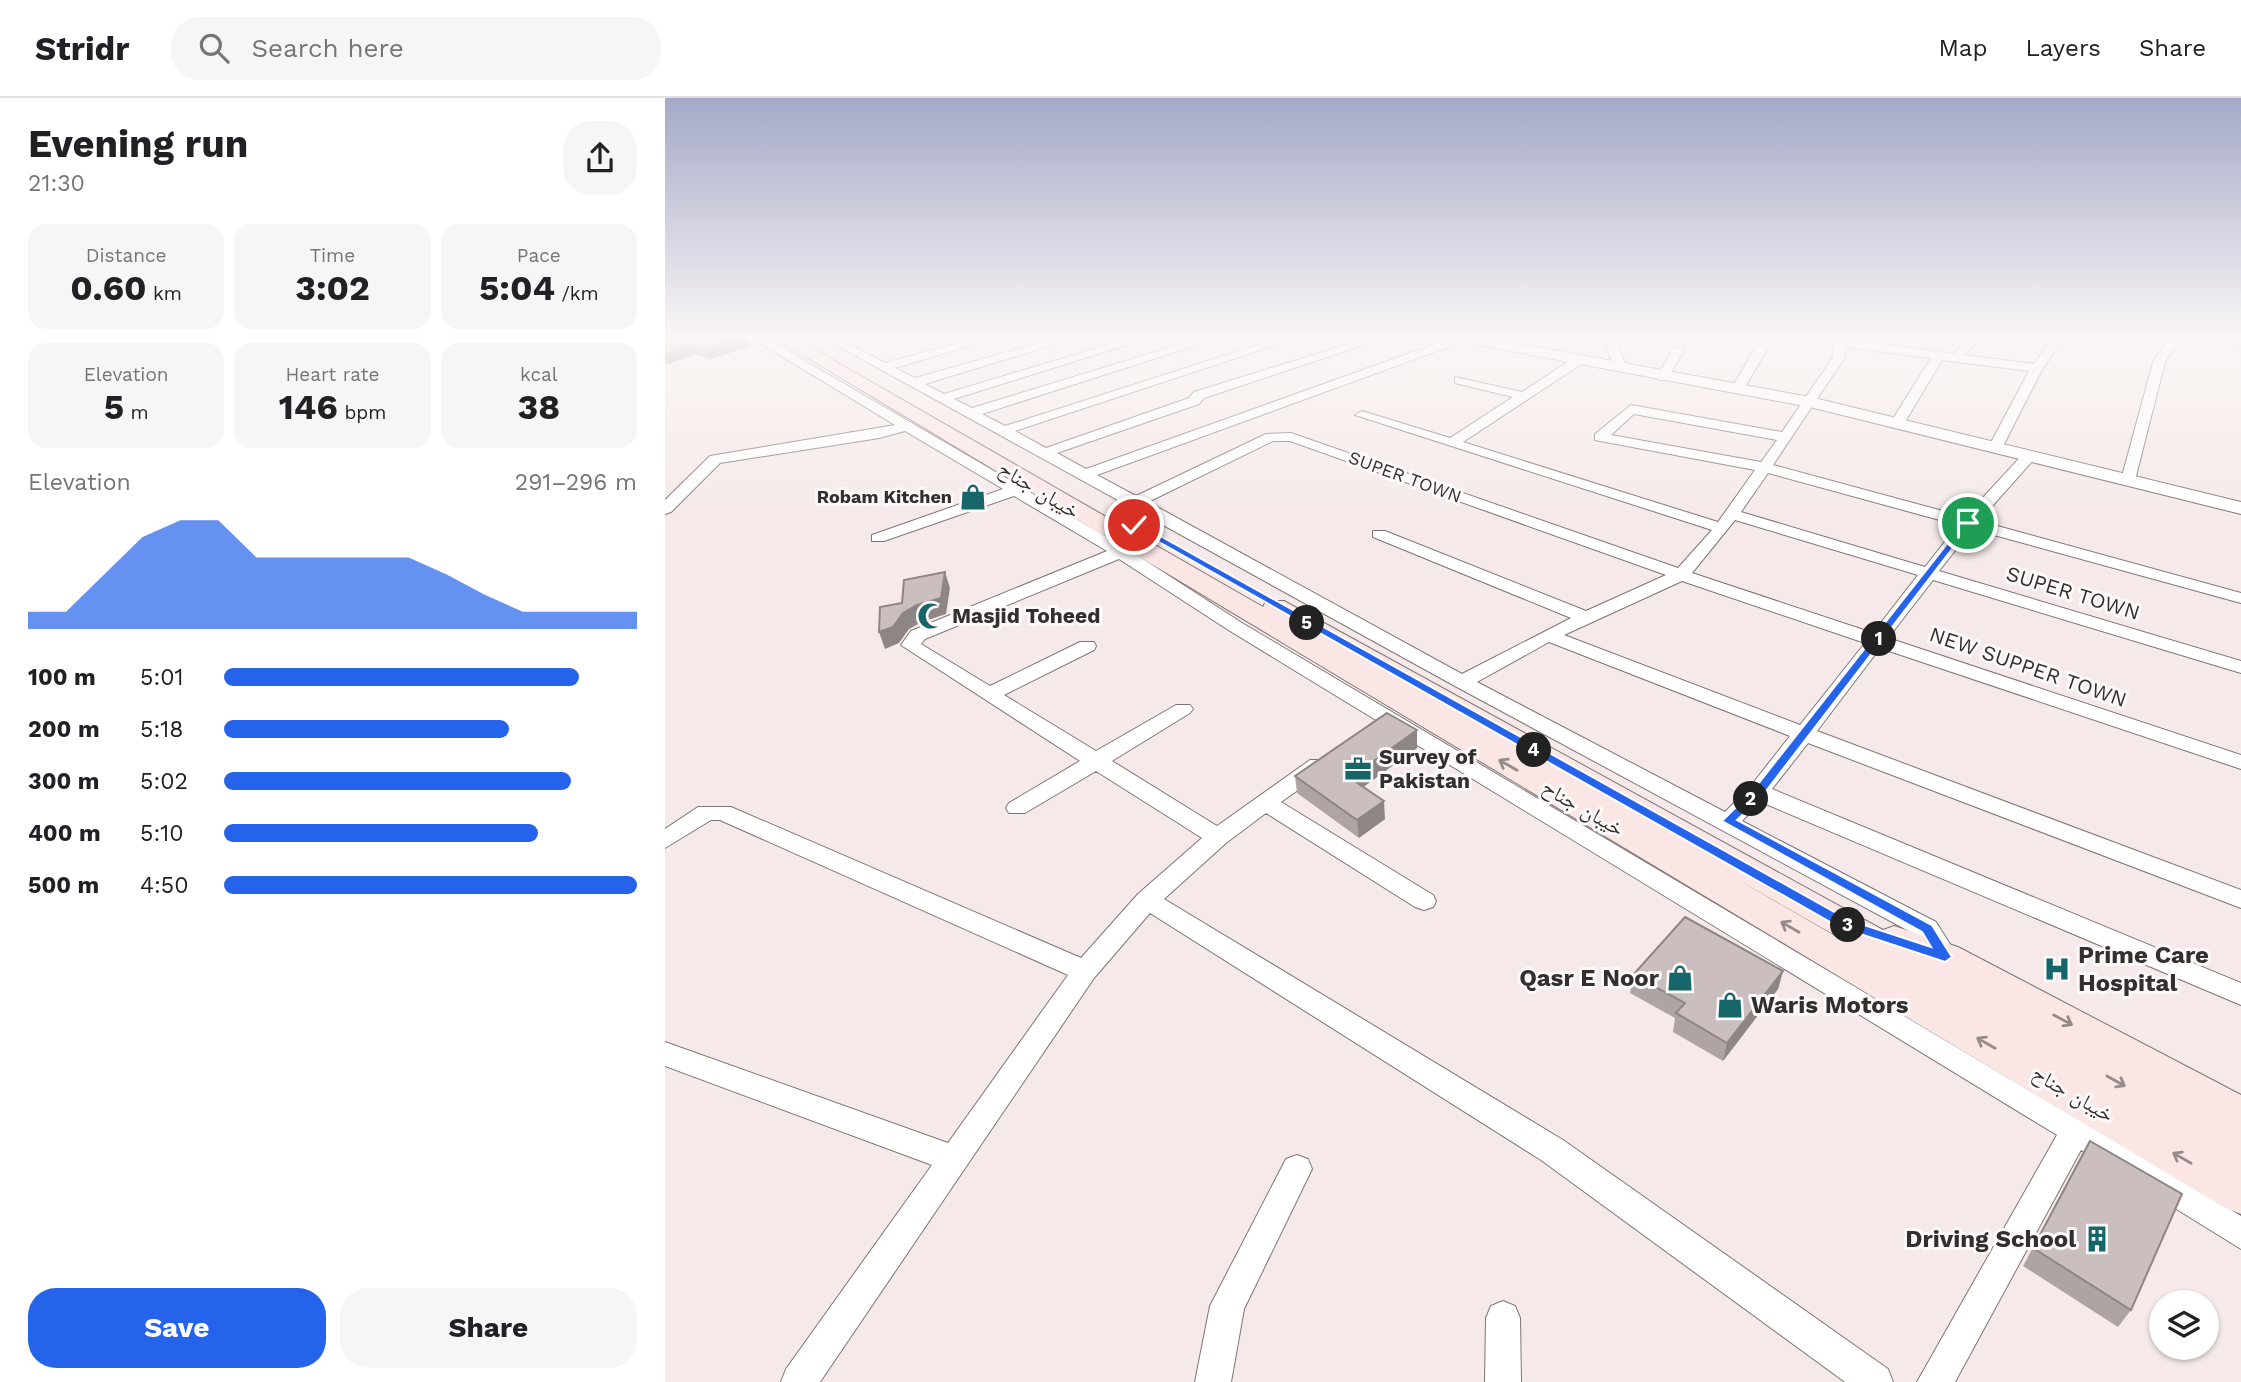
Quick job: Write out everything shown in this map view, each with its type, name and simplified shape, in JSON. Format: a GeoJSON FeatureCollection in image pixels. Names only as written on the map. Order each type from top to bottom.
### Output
{"type":"FeatureCollection","features":[{"type":"Feature","properties":{"kind":"main road","name":"خیبان جناح"},"geometry":{"type":"LineString","coordinates":[[883,397],[2241,1193]]}},
{"type":"Feature","properties":{"kind":"main road","name":"خیبان جناح"},"geometry":{"type":"LineString","coordinates":[[912,397],[1224,577],[1844,924],[1947,972],[2241,1152]]}},
{"type":"Feature","properties":{"kind":"main road"},"geometry":{"type":"LineString","coordinates":[[1947,972],[2241,1116]]}},
{"type":"Feature","properties":{"kind":"street"},"geometry":{"type":"LineString","coordinates":[[858,397],[1120,552],[1236,627],[2241,1234]]}},
{"type":"Feature","properties":{"kind":"street"},"geometry":{"type":"LineString","coordinates":[[970,413],[1022,397]]}},
{"type":"Feature","properties":{"kind":"street"},"geometry":{"type":"LineString","coordinates":[[1002,431],[1108,397]]}},
{"type":"Feature","properties":{"kind":"street"},"geometry":{"type":"LineString","coordinates":[[1045,453],[1194,401],[1197,397]]}},
{"type":"Feature","properties":{"kind":"street"},"geometry":{"type":"LineString","coordinates":[[1085,474],[1296,397]]}},
{"type":"Feature","properties":{"kind":"street"},"geometry":{"type":"LineString","coordinates":[[1452,443],[1523,397]]}},
{"type":"Feature","properties":{"kind":"street"},"geometry":{"type":"LineString","coordinates":[[1781,397],[1898,422],[2241,508]]}},
{"type":"Feature","properties":{"kind":"street"},"geometry":{"type":"LineString","coordinates":[[1462,682],[1548,635],[1681,575],[1727,521],[1813,397]]}},
{"type":"Feature","properties":{"kind":"street"},"geometry":{"type":"LineString","coordinates":[[1898,422],[1913,397]]}},
{"type":"Feature","properties":{"kind":"street"},"geometry":{"type":"LineString","coordinates":[[1996,446],[2022,397]]}},
{"type":"Feature","properties":{"kind":"street"},"geometry":{"type":"LineString","coordinates":[[2128,480],[2150,397]]}},
{"type":"Feature","properties":{"kind":"street"},"geometry":{"type":"LineString","coordinates":[[944,398],[1462,682],[1729,821],[1927,929],[1947,972]]}},
{"type":"Feature","properties":{"kind":"street","name":"SUPER TOWN"},"geometry":{"type":"LineString","coordinates":[[1785,437],[1631,410],[1600,437],[1764,467],[2241,598]]}},
{"type":"Feature","properties":{"kind":"street","name":"SUPER TOWN"},"geometry":{"type":"LineString","coordinates":[[1362,415],[1727,521],[1928,573],[2241,667]]}},
{"type":"Feature","properties":{"kind":"street"},"geometry":{"type":"LineString","coordinates":[[665,509],[715,459],[879,434],[907,426]]}},
{"type":"Feature","properties":{"kind":"street","name":"SUPER TOWN"},"geometry":{"type":"LineString","coordinates":[[1134,503],[1281,435],[1681,575]]}},
{"type":"Feature","properties":{"kind":"street"},"geometry":{"type":"LineString","coordinates":[[1729,821],[1758,792],[1805,734],[1968,523],[2030,455]]}},
{"type":"Feature","properties":{"kind":"street"},"geometry":{"type":"LineString","coordinates":[[878,538],[1016,490]]}},
{"type":"Feature","properties":{"kind":"street"},"geometry":{"type":"LineString","coordinates":[[1379,534],[1585,617]]}},
{"type":"Feature","properties":{"kind":"street"},"geometry":{"type":"LineString","coordinates":[[1120,552],[911,641],[911,645],[1218,837]]}},
{"type":"Feature","properties":{"kind":"street","name":"NEW SUPPER TOWN"},"geometry":{"type":"LineString","coordinates":[[1681,575],[2241,762]]}},
{"type":"Feature","properties":{"kind":"street"},"geometry":{"type":"LineString","coordinates":[[1548,635],[2040,825],[2241,899]]}},
{"type":"Feature","properties":{"kind":"street"},"geometry":{"type":"LineString","coordinates":[[990,694],[1087,646]]}},
{"type":"Feature","properties":{"kind":"street"},"geometry":{"type":"LineString","coordinates":[[1017,808],[1183,709]]}},
{"type":"Feature","properties":{"kind":"street"},"geometry":{"type":"LineString","coordinates":[[1365,733],[1388,718]]}},
{"type":"Feature","properties":{"kind":"street"},"geometry":{"type":"LineString","coordinates":[[799,1382],[952,1158],[1085,971],[1147,900],[1218,837],[1332,756]]}},
{"type":"Feature","properties":{"kind":"street"},"geometry":{"type":"LineString","coordinates":[[1758,792],[2241,994]]}},
{"type":"Feature","properties":{"kind":"street"},"geometry":{"type":"LineString","coordinates":[[1264,802],[1424,901]]}},
{"type":"Feature","properties":{"kind":"street"},"geometry":{"type":"LineString","coordinates":[[665,840],[706,813],[723,811],[1085,971]]}},
{"type":"Feature","properties":{"kind":"street"},"geometry":{"type":"LineString","coordinates":[[1147,900],[1552,1150],[1875,1382]]}},
{"type":"Feature","properties":{"kind":"street"},"geometry":{"type":"LineString","coordinates":[[665,1054],[952,1158]]}},
{"type":"Feature","properties":{"kind":"street"},"geometry":{"type":"LineString","coordinates":[[1935,1382],[2076,1132]]}},
{"type":"Feature","properties":{"kind":"street"},"geometry":{"type":"LineString","coordinates":[[1213,1382],[1227,1306],[1297,1169]]}},
{"type":"Feature","properties":{"kind":"street"},"geometry":{"type":"LineString","coordinates":[[1503,1318],[1503,1382]]}},
{"type":"Feature","properties":{"kind":"building"},"geometry":{"type":"Polygon","coordinates":[[[945,572],[941,598],[917,605],[903,613],[893,627],[879,632],[880,607],[902,603],[904,580],[945,572]]]}},
{"type":"Feature","properties":{"kind":"building"},"geometry":{"type":"Polygon","coordinates":[[[1387,713],[1417,730],[1350,778],[1384,801],[1357,820],[1295,776],[1387,713]]]}},
{"type":"Feature","properties":{"kind":"building"},"geometry":{"type":"Polygon","coordinates":[[[1685,917],[1783,971],[1727,1043],[1676,1013],[1685,1003],[1633,975],[1685,917]]]}},
{"type":"Feature","properties":{"kind":"building","name":"Driving School"},"geometry":{"type":"Polygon","coordinates":[[[2090,1141],[2182,1194],[2131,1310],[2033,1248],[2090,1141]]]}},
{"type":"Feature","properties":{"kind":"place","name":"Robam Kitchen"},"geometry":{"type":"Point","coordinates":[973,497]}},
{"type":"Feature","properties":{"kind":"place","name":"Masjid Toheed"},"geometry":{"type":"Point","coordinates":[931,616]}},
{"type":"Feature","properties":{"kind":"place","name":"Survey of Pakistan"},"geometry":{"type":"Point","coordinates":[1358,769]}},
{"type":"Feature","properties":{"kind":"place","name":"Prime Care Hospital"},"geometry":{"type":"Point","coordinates":[2057,969]}},
{"type":"Feature","properties":{"kind":"place","name":"Qasr E Noor"},"geometry":{"type":"Point","coordinates":[1680,978]}},
{"type":"Feature","properties":{"kind":"place","name":"Waris Motors"},"geometry":{"type":"Point","coordinates":[1730,1005]}},
{"type":"Feature","properties":{"kind":"place","name":"Driving School"},"geometry":{"type":"Point","coordinates":[2097,1239]}},
{"type":"Feature","properties":{"kind":"route"},"geometry":{"type":"LineString","coordinates":[[1134,525],[1844,924],[1945,957],[1927,929],[1729,821],[1758,792],[1968,523]]}}]}
